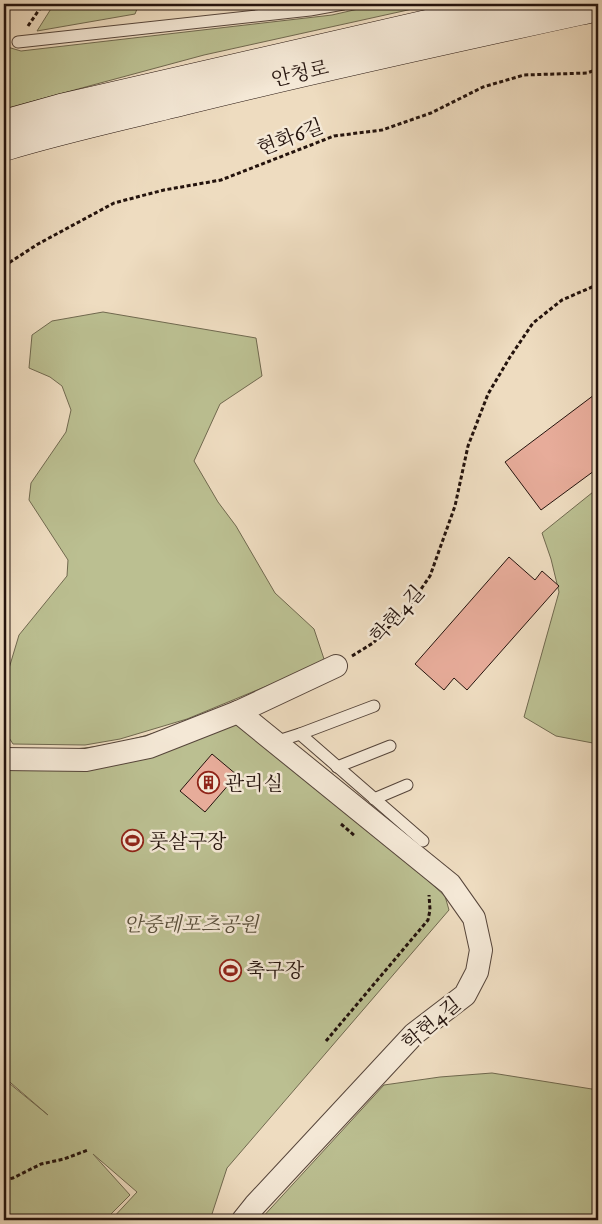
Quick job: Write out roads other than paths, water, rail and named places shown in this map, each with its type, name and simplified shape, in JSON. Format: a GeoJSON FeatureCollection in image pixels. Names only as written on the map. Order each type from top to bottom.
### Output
{"type":"FeatureCollection","features":[{"type":"Feature","properties":{"kind":"street","name":"안청로"},"geometry":{"type":"LineString","coordinates":[[4,124],[61,108],[514,4]]}},
{"type":"Feature","properties":{"kind":"street","name":"안청로"},"geometry":{"type":"LineString","coordinates":[[4,147],[37,137],[232,89],[598,7]]}},
{"type":"Feature","properties":{"kind":"street"},"geometry":{"type":"LineString","coordinates":[[4,759],[86,760],[149,747],[238,712],[336,666]]}},
{"type":"Feature","properties":{"kind":"street","name":"학현4길"},"geometry":{"type":"LineString","coordinates":[[238,712],[450,884],[474,918],[481,950],[477,972],[465,995],[414,1034],[243,1220]]}},
{"type":"Feature","properties":{"kind":"lane"},"geometry":{"type":"LineString","coordinates":[[18,42],[310,10],[343,4]]}},
{"type":"Feature","properties":{"kind":"lane"},"geometry":{"type":"LineString","coordinates":[[275,742],[374,706]]}},
{"type":"Feature","properties":{"kind":"lane"},"geometry":{"type":"LineString","coordinates":[[300,734],[423,841]]}},
{"type":"Feature","properties":{"kind":"lane"},"geometry":{"type":"LineString","coordinates":[[337,767],[390,746]]}},
{"type":"Feature","properties":{"kind":"lane"},"geometry":{"type":"LineString","coordinates":[[374,799],[407,785]]}},
{"type":"Feature","properties":{"kind":"place","name":"관리실"},"geometry":{"type":"Point","coordinates":[209,783]}},
{"type":"Feature","properties":{"kind":"place","name":"풋살구장"},"geometry":{"type":"Point","coordinates":[133,841]}},
{"type":"Feature","properties":{"kind":"place","name":"축구장"},"geometry":{"type":"Point","coordinates":[230,970]}},
{"type":"Feature","properties":{"kind":"park label","name":"안중레포츠공원"},"geometry":{"type":"Point","coordinates":[191,924]}}]}
